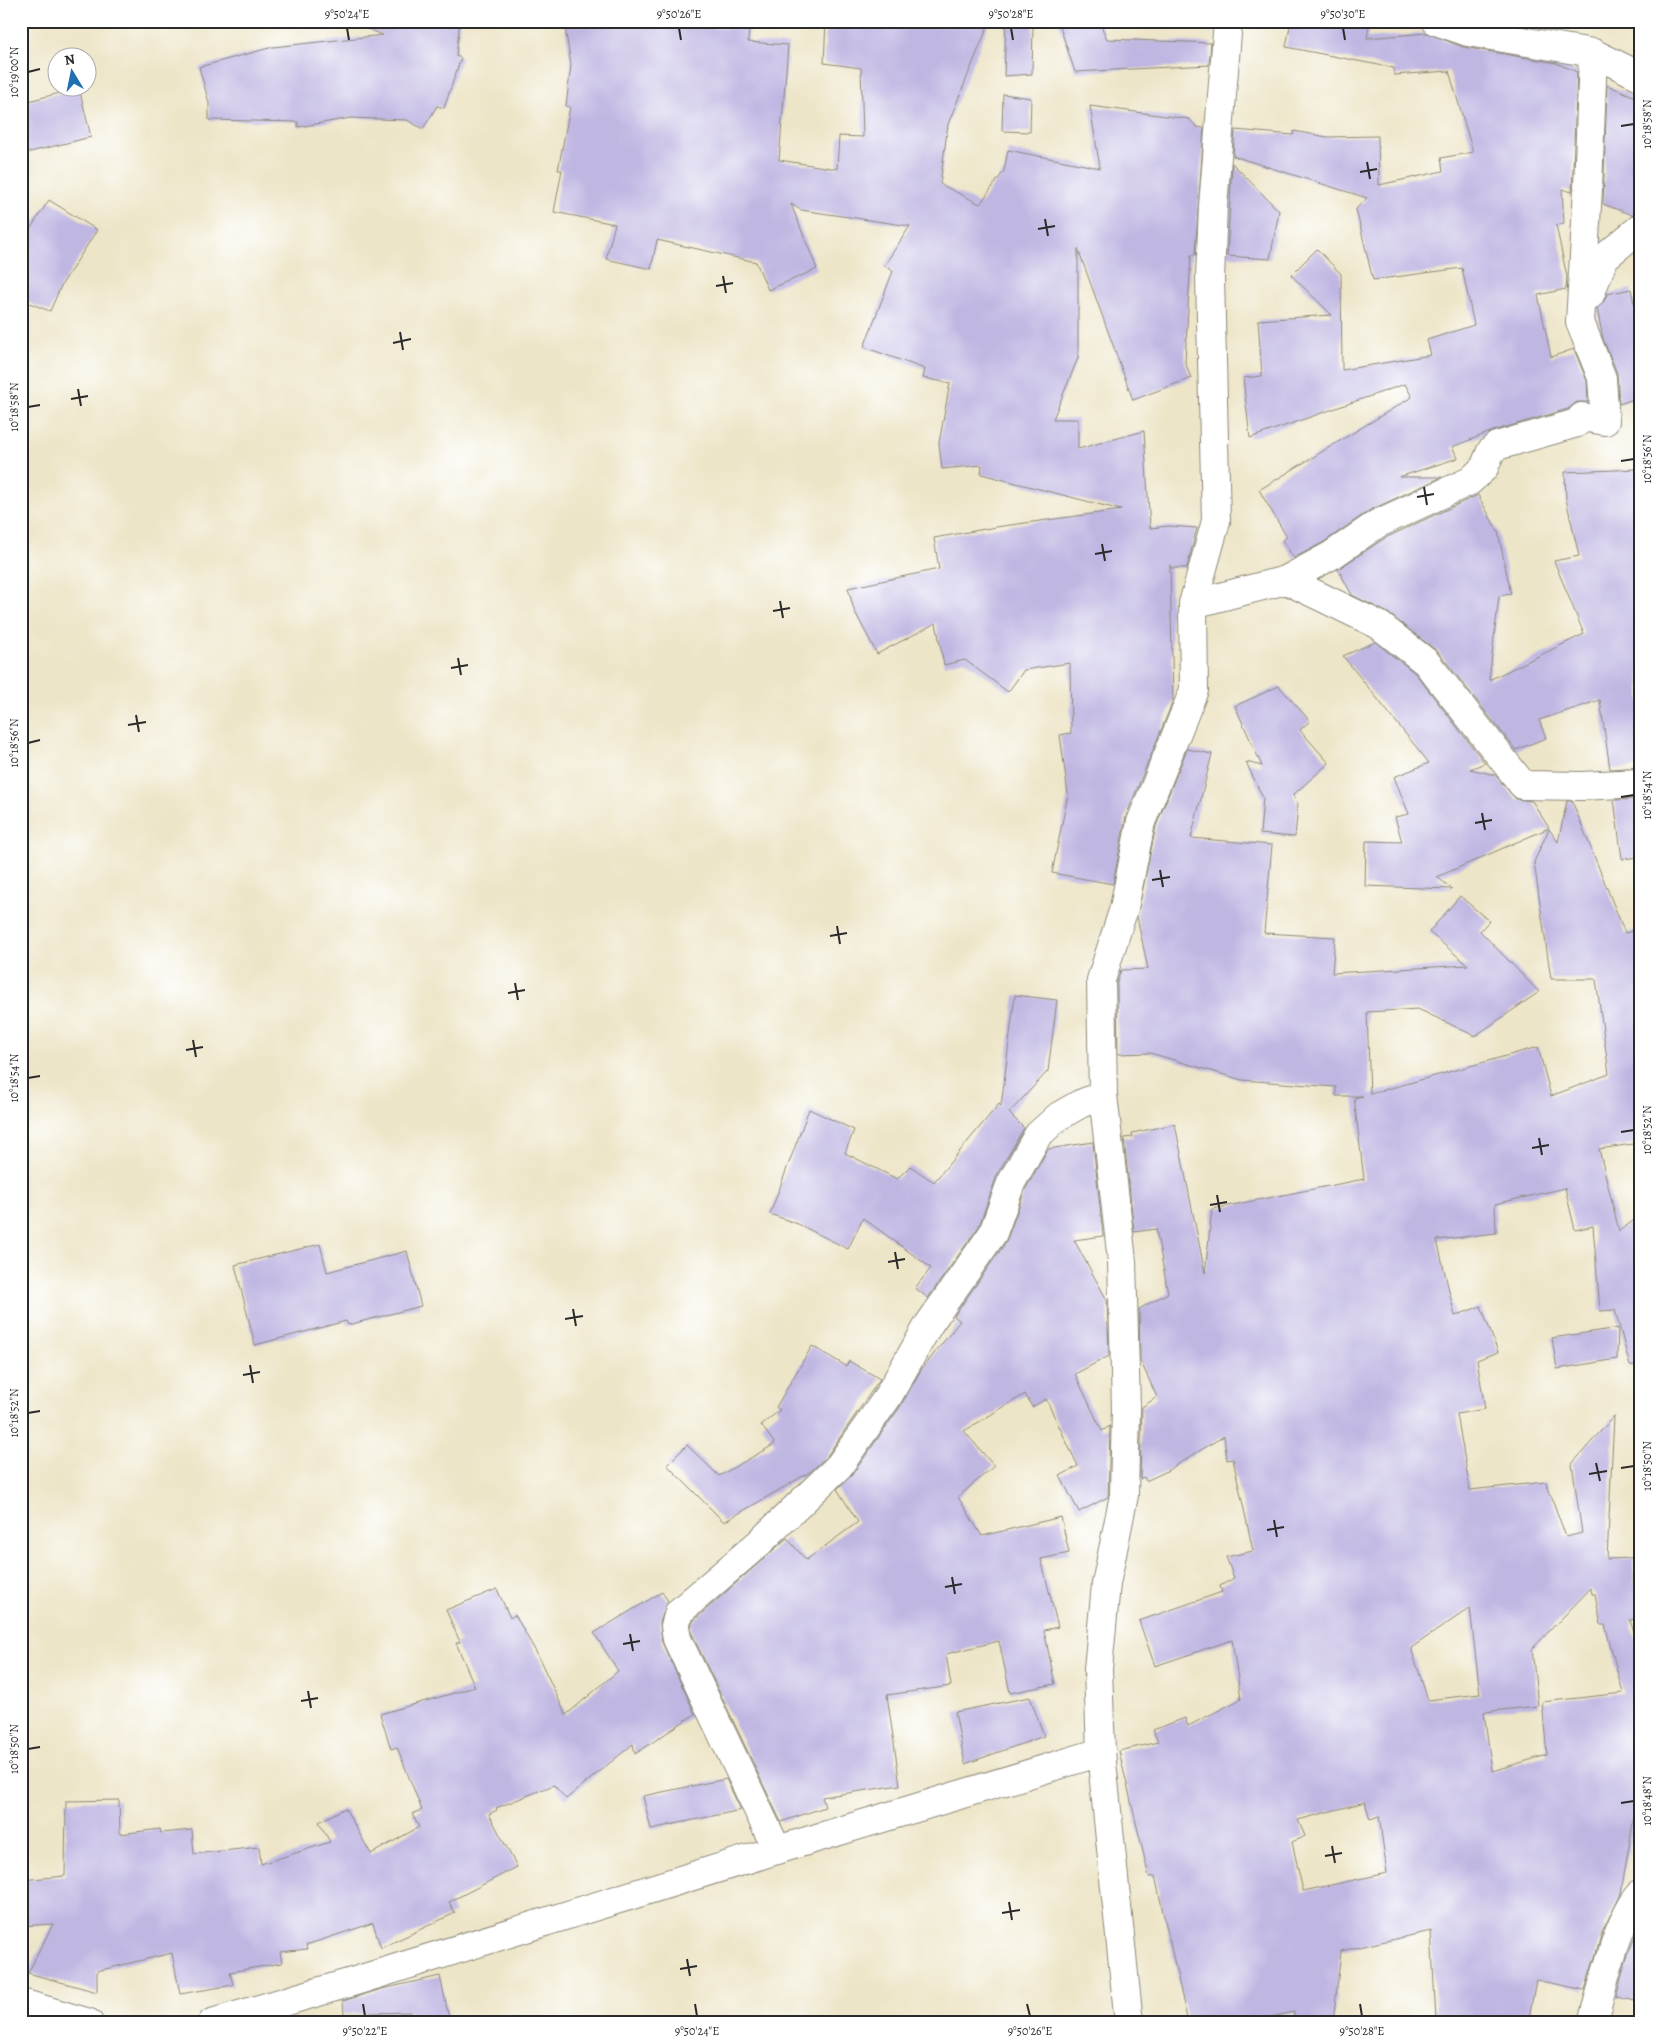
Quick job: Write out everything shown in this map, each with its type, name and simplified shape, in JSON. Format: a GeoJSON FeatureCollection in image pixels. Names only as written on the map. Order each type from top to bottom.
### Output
{"type":"FeatureCollection","features":[{"type":"Feature","properties":{"kind":"street"},"geometry":{"type":"LineString","coordinates":[[1129,2023],[1101,1752],[1098,1669],[1106,1584],[1124,1495],[1126,1408],[1122,1261],[1103,1096],[1101,980],[1124,908],[1141,822],[1194,690],[1193,604],[1216,521],[1210,278],[1213,206],[1228,21]]}},
{"type":"Feature","properties":{"kind":"street"},"geometry":{"type":"LineString","coordinates":[[1436,21],[1468,32],[1593,52],[1640,76]]}},
{"type":"Feature","properties":{"kind":"street"},"geometry":{"type":"LineString","coordinates":[[1193,604],[1286,580],[1332,554],[1376,524],[1470,481],[1484,468],[1494,448],[1576,423],[1582,417],[1605,421],[1602,378],[1580,322],[1588,189],[1593,52]]}},
{"type":"Feature","properties":{"kind":"street"},"geometry":{"type":"LineString","coordinates":[[1580,322],[1604,258],[1640,228]]}},
{"type":"Feature","properties":{"kind":"street"},"geometry":{"type":"LineString","coordinates":[[1286,580],[1379,625],[1426,662],[1523,785],[1581,786],[1640,783]]}},
{"type":"Feature","properties":{"kind":"street"},"geometry":{"type":"LineString","coordinates":[[777,1850],[677,1639],[675,1626],[679,1612],[759,1543],[839,1466],[887,1398],[929,1324],[993,1233],[1011,1183],[1038,1135],[1059,1116],[1080,1104],[1103,1096]]}},
{"type":"Feature","properties":{"kind":"street"},"geometry":{"type":"LineString","coordinates":[[212,2023],[352,1982],[1101,1752]]}},
{"type":"Feature","properties":{"kind":"street"},"geometry":{"type":"LineString","coordinates":[[1592,2023],[1622,1926],[1633,1901],[1640,1894]]}},
{"type":"Feature","properties":{"kind":"street"},"geometry":{"type":"LineString","coordinates":[[21,2003],[89,2023]]}},
{"type":"Feature","properties":{"kind":"building"},"geometry":{"type":"Polygon","coordinates":[[[356,21],[460,21],[456,56],[461,58],[444,108],[437,106],[423,129],[407,120],[351,118],[298,127],[298,122],[209,120],[209,103],[199,67],[273,47],[383,35],[355,24],[356,21]]]}},
{"type":"Feature","properties":{"kind":"building"},"geometry":{"type":"Polygon","coordinates":[[[564,21],[679,21],[679,27],[749,29],[748,42],[788,45],[779,160],[837,169],[839,136],[863,137],[861,68],[824,63],[826,21],[990,21],[948,124],[940,184],[980,204],[1004,171],[1008,150],[1100,168],[1090,106],[1189,119],[1197,127],[1204,128],[1195,255],[1191,255],[1185,362],[1191,378],[1133,400],[1078,249],[1078,358],[1053,419],[1078,419],[1078,449],[1144,431],[1150,528],[1169,526],[1197,528],[1187,568],[1171,568],[1170,565],[1173,701],[1126,816],[1113,884],[1052,873],[1068,794],[1060,735],[1071,733],[1070,663],[1024,670],[1008,692],[965,660],[944,665],[936,623],[877,654],[854,610],[848,588],[939,569],[934,538],[996,527],[1121,510],[981,474],[982,465],[942,469],[939,443],[950,383],[923,378],[925,369],[864,347],[893,271],[884,266],[910,226],[801,210],[791,204],[817,269],[768,290],[756,262],[657,240],[651,269],[606,259],[615,224],[554,212],[562,170],[558,170],[570,107],[566,106],[571,65],[564,21]]]}},
{"type":"Feature","properties":{"kind":"building"},"geometry":{"type":"Polygon","coordinates":[[[1006,21],[1033,21],[1032,74],[1004,76],[1006,21]]]}},
{"type":"Feature","properties":{"kind":"building"},"geometry":{"type":"Polygon","coordinates":[[[1058,21],[1099,21],[1107,39],[1211,43],[1209,65],[1075,72],[1058,21]]]}},
{"type":"Feature","properties":{"kind":"building"},"geometry":{"type":"Polygon","coordinates":[[[1291,21],[1370,21],[1367,38],[1427,33],[1463,47],[1556,63],[1577,72],[1572,192],[1562,189],[1564,223],[1556,225],[1567,277],[1566,289],[1538,295],[1551,357],[1574,349],[1587,381],[1588,402],[1577,402],[1568,409],[1493,431],[1452,447],[1458,458],[1399,477],[1442,477],[1370,510],[1324,542],[1294,558],[1282,540],[1287,537],[1259,490],[1412,397],[1405,384],[1250,438],[1243,378],[1262,376],[1258,320],[1332,315],[1291,275],[1317,249],[1341,274],[1342,370],[1431,355],[1427,340],[1474,325],[1462,268],[1373,280],[1356,209],[1367,198],[1233,156],[1235,130],[1293,135],[1294,131],[1327,137],[1378,136],[1379,185],[1443,171],[1441,158],[1473,152],[1449,71],[1394,75],[1394,68],[1286,47],[1291,21]]]}},
{"type":"Feature","properties":{"kind":"building"},"geometry":{"type":"Polygon","coordinates":[[[1607,85],[1640,99],[1640,213],[1632,215],[1603,204],[1607,85]]]}},
{"type":"Feature","properties":{"kind":"building"},"geometry":{"type":"Polygon","coordinates":[[[1003,94],[1031,98],[1030,132],[1002,131],[1003,94]]]}},
{"type":"Feature","properties":{"kind":"building"},"geometry":{"type":"Polygon","coordinates":[[[48,96],[48,98],[81,98],[91,137],[26,153],[21,134],[21,103],[48,96]]]}},
{"type":"Feature","properties":{"kind":"building"},"geometry":{"type":"Polygon","coordinates":[[[1232,163],[1279,211],[1270,259],[1227,256],[1232,163]]]}},
{"type":"Feature","properties":{"kind":"building"},"geometry":{"type":"Polygon","coordinates":[[[49,200],[97,230],[61,286],[50,311],[21,300],[21,243],[49,200]]]}},
{"type":"Feature","properties":{"kind":"building"},"geometry":{"type":"Polygon","coordinates":[[[1631,289],[1634,303],[1640,302],[1640,397],[1619,404],[1617,373],[1603,339],[1597,308],[1604,301],[1607,294],[1631,289]]]}},
{"type":"Feature","properties":{"kind":"building"},"geometry":{"type":"Polygon","coordinates":[[[1640,469],[1640,767],[1610,769],[1600,700],[1539,720],[1546,738],[1516,750],[1438,652],[1388,613],[1352,595],[1338,569],[1385,538],[1478,495],[1498,532],[1511,594],[1499,596],[1489,680],[1584,634],[1554,561],[1579,556],[1566,499],[1565,472],[1640,469]]]}},
{"type":"Feature","properties":{"kind":"building"},"geometry":{"type":"Polygon","coordinates":[[[1375,642],[1415,673],[1485,763],[1470,769],[1495,775],[1516,799],[1532,801],[1549,828],[1437,877],[1452,889],[1365,886],[1366,841],[1402,842],[1395,817],[1409,814],[1394,777],[1429,763],[1343,656],[1375,642]]]}},
{"type":"Feature","properties":{"kind":"building"},"geometry":{"type":"Polygon","coordinates":[[[1279,686],[1310,721],[1300,730],[1329,763],[1293,795],[1298,805],[1295,837],[1260,834],[1263,798],[1246,762],[1262,766],[1235,706],[1279,686]]]}},
{"type":"Feature","properties":{"kind":"building"},"geometry":{"type":"Polygon","coordinates":[[[1187,749],[1212,754],[1191,838],[1272,845],[1264,933],[1335,937],[1332,973],[1468,965],[1429,932],[1460,896],[1489,921],[1480,931],[1539,992],[1475,1036],[1418,1009],[1367,1012],[1370,1094],[1538,1047],[1551,1096],[1609,1074],[1596,979],[1551,979],[1534,862],[1549,829],[1558,842],[1567,801],[1572,801],[1625,933],[1640,929],[1640,1143],[1599,1149],[1619,1231],[1640,1216],[1640,1364],[1630,1366],[1615,1310],[1600,1311],[1593,1226],[1575,1230],[1565,1188],[1495,1204],[1496,1233],[1437,1240],[1455,1316],[1481,1306],[1498,1352],[1477,1360],[1485,1409],[1457,1414],[1470,1490],[1546,1482],[1566,1537],[1582,1533],[1572,1464],[1614,1416],[1607,1559],[1633,1558],[1634,1584],[1640,1583],[1640,1618],[1630,1620],[1640,1650],[1640,1719],[1638,1719],[1640,1726],[1640,1781],[1621,1893],[1603,1930],[1585,1990],[1536,1980],[1528,2023],[1498,2023],[1498,2020],[1436,2020],[1431,1931],[1341,1951],[1333,2023],[1294,2023],[1294,2012],[1243,2023],[1188,2023],[1155,1876],[1149,1877],[1119,1751],[1158,1742],[1153,1730],[1185,1718],[1188,1726],[1241,1699],[1232,1640],[1155,1666],[1139,1621],[1222,1592],[1220,1586],[1234,1578],[1226,1557],[1253,1551],[1233,1459],[1227,1460],[1224,1436],[1165,1472],[1146,1481],[1144,1477],[1140,1479],[1142,1407],[1157,1397],[1140,1360],[1139,1309],[1168,1293],[1156,1229],[1134,1232],[1124,1138],[1133,1137],[1132,1133],[1175,1124],[1205,1273],[1212,1209],[1364,1179],[1354,1098],[1363,1096],[1336,1096],[1336,1087],[1242,1080],[1150,1053],[1118,1054],[1117,982],[1121,970],[1148,969],[1137,917],[1156,826],[1187,749]],[[1591,1588],[1532,1649],[1538,1706],[1484,1712],[1492,1771],[1547,1755],[1542,1702],[1623,1693],[1605,1625],[1601,1625],[1595,1594],[1592,1594],[1591,1588]],[[1470,1608],[1411,1648],[1428,1700],[1480,1694],[1470,1608]],[[1365,1802],[1298,1820],[1305,1836],[1292,1842],[1303,1891],[1387,1873],[1379,1816],[1370,1819],[1365,1802]]]}},
{"type":"Feature","properties":{"kind":"building"},"geometry":{"type":"Polygon","coordinates":[[[1640,799],[1640,857],[1622,859],[1614,800],[1640,799]]]}},
{"type":"Feature","properties":{"kind":"building"},"geometry":{"type":"Polygon","coordinates":[[[1015,995],[1057,1000],[1048,1071],[1009,1113],[1024,1128],[997,1175],[979,1226],[928,1298],[915,1288],[931,1268],[863,1218],[848,1249],[798,1224],[770,1214],[809,1109],[854,1130],[845,1153],[897,1179],[910,1166],[934,1182],[999,1104],[1001,1106],[1015,995]]]}},
{"type":"Feature","properties":{"kind":"building"},"geometry":{"type":"Polygon","coordinates":[[[1093,1142],[1103,1236],[1074,1240],[1107,1300],[1109,1356],[1075,1374],[1102,1431],[1110,1426],[1108,1497],[1079,1512],[1060,1476],[1078,1466],[1046,1399],[1032,1407],[1025,1394],[964,1431],[994,1466],[958,1497],[982,1536],[1061,1517],[1069,1553],[1041,1559],[1058,1627],[1044,1630],[1055,1684],[1010,1693],[999,1641],[946,1654],[951,1686],[887,1695],[900,1785],[822,1797],[825,1807],[781,1822],[692,1634],[691,1627],[693,1621],[787,1538],[806,1560],[858,1522],[837,1489],[852,1475],[900,1407],[921,1370],[960,1321],[954,1316],[1006,1242],[1025,1190],[1048,1149],[1093,1142]]]}},
{"type":"Feature","properties":{"kind":"building"},"geometry":{"type":"Polygon","coordinates":[[[320,1244],[327,1272],[407,1251],[421,1306],[348,1325],[346,1321],[255,1345],[235,1265],[320,1244]]]}},
{"type":"Feature","properties":{"kind":"building"},"geometry":{"type":"Polygon","coordinates":[[[1618,1328],[1617,1359],[1557,1369],[1552,1338],[1618,1328]]]}},
{"type":"Feature","properties":{"kind":"building"},"geometry":{"type":"Polygon","coordinates":[[[812,1346],[846,1366],[849,1361],[880,1379],[827,1456],[810,1472],[724,1522],[667,1465],[687,1445],[719,1476],[775,1444],[761,1425],[780,1410],[776,1407],[812,1346]]]}},
{"type":"Feature","properties":{"kind":"building"},"geometry":{"type":"Polygon","coordinates":[[[497,1589],[510,1618],[515,1615],[536,1652],[566,1715],[618,1671],[594,1633],[662,1592],[668,1601],[660,1622],[662,1642],[695,1714],[635,1754],[633,1744],[566,1799],[554,1785],[496,1808],[497,1810],[489,1814],[517,1867],[449,1902],[455,1913],[381,1948],[373,1923],[306,1945],[307,1949],[280,1952],[282,1963],[230,1972],[233,1985],[180,1994],[172,1953],[97,1971],[97,1992],[28,1973],[53,1924],[21,1926],[21,1880],[65,1876],[66,1801],[119,1800],[120,1834],[160,1829],[161,1833],[192,1830],[194,1854],[259,1847],[261,1864],[330,1842],[319,1822],[345,1808],[371,1854],[419,1827],[412,1814],[422,1810],[397,1747],[391,1749],[380,1714],[475,1687],[456,1643],[460,1642],[446,1610],[497,1589]]]}},
{"type":"Feature","properties":{"kind":"building"},"geometry":{"type":"Polygon","coordinates":[[[1030,1697],[1044,1736],[965,1764],[955,1712],[1030,1697]]]}},
{"type":"Feature","properties":{"kind":"building"},"geometry":{"type":"Polygon","coordinates":[[[726,1779],[741,1810],[651,1829],[643,1796],[726,1779]]]}},
{"type":"Feature","properties":{"kind":"building"},"geometry":{"type":"Polygon","coordinates":[[[1640,1924],[1640,2002],[1616,1997],[1626,1960],[1640,1924]]]}},
{"type":"Feature","properties":{"kind":"building"},"geometry":{"type":"Polygon","coordinates":[[[440,1976],[450,2023],[413,2023],[411,2012],[344,2014],[343,2001],[382,1989],[440,1976]]]}}]}
